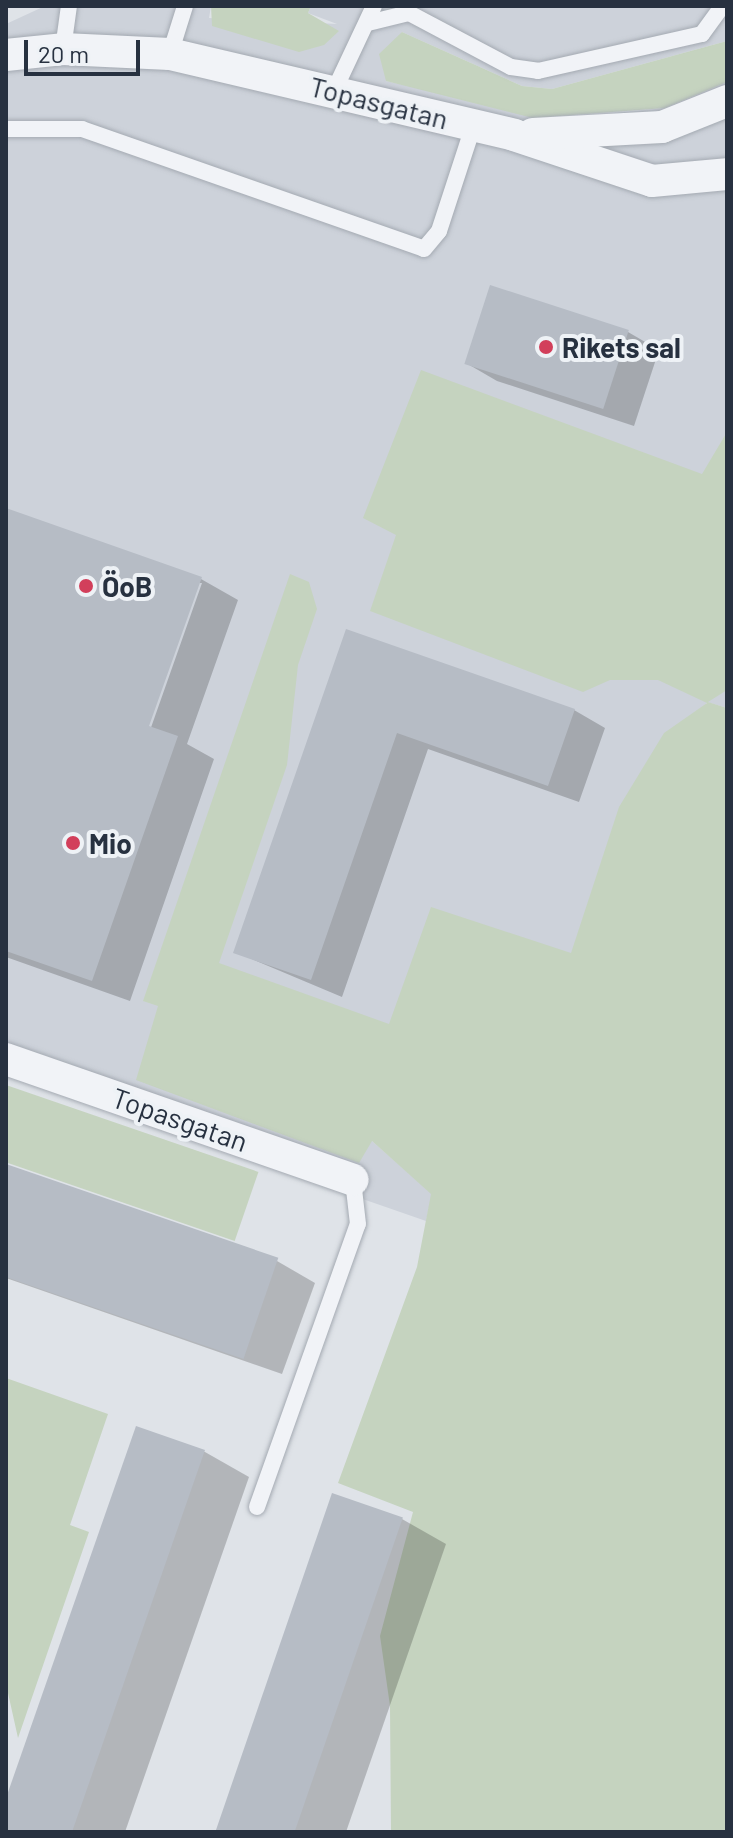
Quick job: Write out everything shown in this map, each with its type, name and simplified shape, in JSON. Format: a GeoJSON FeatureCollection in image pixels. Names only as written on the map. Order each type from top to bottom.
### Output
{"type":"FeatureCollection","features":[{"type":"Feature","properties":{"kind":"street","name":"Topasgatan"},"geometry":{"type":"LineString","coordinates":[[6,55],[63,49],[170,54],[474,124],[652,181],[727,174]]}},
{"type":"Feature","properties":{"kind":"street","name":"Topasgatan"},"geometry":{"type":"LineString","coordinates":[[514,135],[662,127],[726,103]]}},
{"type":"Feature","properties":{"kind":"street","name":"Topasgatan"},"geometry":{"type":"LineString","coordinates":[[6,1059],[353,1180]]}},
{"type":"Feature","properties":{"kind":"lane"},"geometry":{"type":"LineString","coordinates":[[63,49],[69,6]]}},
{"type":"Feature","properties":{"kind":"lane"},"geometry":{"type":"LineString","coordinates":[[170,54],[185,6]]}},
{"type":"Feature","properties":{"kind":"lane"},"geometry":{"type":"LineString","coordinates":[[334,91],[374,6]]}},
{"type":"Feature","properties":{"kind":"lane"},"geometry":{"type":"LineString","coordinates":[[368,23],[409,13],[511,67],[538,71],[702,34],[722,6]]}},
{"type":"Feature","properties":{"kind":"lane"},"geometry":{"type":"LineString","coordinates":[[6,129],[82,129],[424,249],[439,231],[474,124]]}},
{"type":"Feature","properties":{"kind":"lane"},"geometry":{"type":"LineString","coordinates":[[257,1507],[358,1224],[353,1180]]}},
{"type":"Feature","properties":{"kind":"shaded area"},"geometry":{"type":"Polygon","coordinates":[[[45,6],[211,6],[209,18],[337,24],[308,13],[311,6],[727,6],[727,41],[552,89],[522,86],[402,32],[386,81],[557,119],[665,108],[727,82],[727,708],[707,702],[571,954],[558,991],[510,1061],[372,1141],[432,1194],[426,1221],[6,1075],[6,24],[45,6]]]}},
{"type":"Feature","properties":{"kind":"green space"},"geometry":{"type":"Polygon","coordinates":[[[211,6],[311,6],[308,13],[339,31],[324,45],[299,52],[212,26],[211,6]]]}},
{"type":"Feature","properties":{"kind":"green space"},"geometry":{"type":"Polygon","coordinates":[[[402,32],[522,86],[552,89],[727,41],[727,82],[665,108],[533,118],[386,81],[379,54],[402,32]]]}},
{"type":"Feature","properties":{"kind":"green space"},"geometry":{"type":"Polygon","coordinates":[[[421,370],[702,474],[727,432],[727,690],[708,702],[727,708],[727,1832],[391,1832],[390,1706],[380,1636],[413,1512],[338,1483],[417,1267],[431,1194],[372,1141],[359,1163],[136,1080],[158,1006],[143,1001],[290,574],[309,582],[317,609],[298,665],[287,765],[219,963],[389,1024],[431,907],[571,953],[619,807],[664,733],[707,703],[658,680],[610,680],[583,692],[370,611],[396,535],[363,518],[421,370]]]}},
{"type":"Feature","properties":{"kind":"green space"},"geometry":{"type":"Polygon","coordinates":[[[6,1085],[258,1172],[235,1241],[6,1162],[6,1085]]]}},
{"type":"Feature","properties":{"kind":"green space"},"geometry":{"type":"Polygon","coordinates":[[[6,1378],[108,1414],[70,1525],[89,1532],[18,1738],[6,1684],[6,1378]]]}},
{"type":"Feature","properties":{"kind":"building","name":"Rikets sal"},"geometry":{"type":"Polygon","coordinates":[[[490,285],[629,330],[603,409],[464,364],[490,285]]]}},
{"type":"Feature","properties":{"kind":"building","name":"Mio"},"geometry":{"type":"Polygon","coordinates":[[[6,508],[202,577],[149,726],[178,736],[92,981],[6,951],[6,508]]]}},
{"type":"Feature","properties":{"kind":"building"},"geometry":{"type":"Polygon","coordinates":[[[346,629],[575,709],[548,786],[397,733],[311,980],[233,953],[346,629]]]}},
{"type":"Feature","properties":{"kind":"building"},"geometry":{"type":"Polygon","coordinates":[[[6,1164],[278,1258],[243,1359],[6,1277],[6,1164]]]}},
{"type":"Feature","properties":{"kind":"building"},"geometry":{"type":"Polygon","coordinates":[[[136,1426],[205,1450],[72,1832],[6,1832],[6,1798],[136,1426]]]}},
{"type":"Feature","properties":{"kind":"building"},"geometry":{"type":"Polygon","coordinates":[[[332,1493],[403,1517],[295,1832],[215,1832],[332,1493]]]}},
{"type":"Feature","properties":{"kind":"place","name":"Rikets sal"},"geometry":{"type":"Point","coordinates":[546,347]}},
{"type":"Feature","properties":{"kind":"place","name":"ÖoB"},"geometry":{"type":"Point","coordinates":[86,586]}},
{"type":"Feature","properties":{"kind":"place","name":"Mio"},"geometry":{"type":"Point","coordinates":[73,843]}}]}
